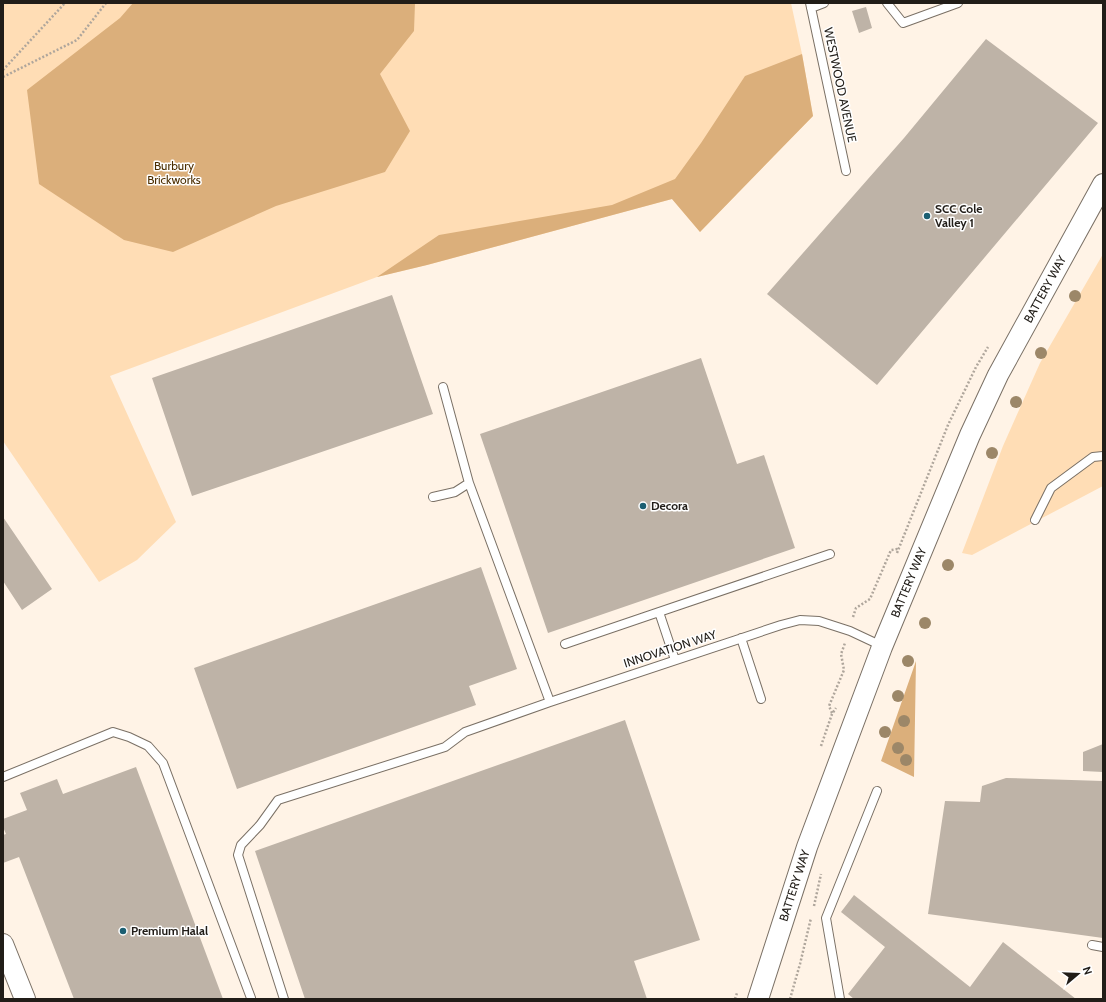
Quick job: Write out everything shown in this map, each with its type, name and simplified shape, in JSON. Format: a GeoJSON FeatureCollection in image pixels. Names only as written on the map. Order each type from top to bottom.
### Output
{"type":"FeatureCollection","features":[{"type":"Feature","properties":{"kind":"street","name":"BATTERY WAY"},"geometry":{"type":"LineString","coordinates":[[758,999],[807,847],[882,647],[970,435],[995,381],[1103,184]]}},
{"type":"Feature","properties":{"kind":"street"},"geometry":{"type":"LineString","coordinates":[[3,944],[25,999]]}},
{"type":"Feature","properties":{"kind":"lane"},"geometry":{"type":"LineString","coordinates":[[811,5],[824,3]]}},
{"type":"Feature","properties":{"kind":"lane"},"geometry":{"type":"LineString","coordinates":[[887,3],[903,23],[958,3]]}},
{"type":"Feature","properties":{"kind":"lane","name":"WESTWOOD AVENUE"},"geometry":{"type":"LineString","coordinates":[[811,5],[846,171]]}},
{"type":"Feature","properties":{"kind":"lane"},"geometry":{"type":"LineString","coordinates":[[443,387],[469,483],[550,702]]}},
{"type":"Feature","properties":{"kind":"lane"},"geometry":{"type":"LineString","coordinates":[[1034,520],[1051,488],[1093,457],[1103,456]]}},
{"type":"Feature","properties":{"kind":"lane"},"geometry":{"type":"LineString","coordinates":[[433,497],[455,492],[469,483]]}},
{"type":"Feature","properties":{"kind":"lane"},"geometry":{"type":"LineString","coordinates":[[565,644],[830,554]]}},
{"type":"Feature","properties":{"kind":"lane"},"geometry":{"type":"LineString","coordinates":[[659,612],[675,660]]}},
{"type":"Feature","properties":{"kind":"lane","name":"INNOVATION WAY"},"geometry":{"type":"LineString","coordinates":[[284,999],[238,855],[242,845],[260,825],[278,800],[445,747],[465,732],[740,638],[800,620],[819,621],[850,631],[882,647]]}},
{"type":"Feature","properties":{"kind":"lane"},"geometry":{"type":"LineString","coordinates":[[740,638],[761,699]]}},
{"type":"Feature","properties":{"kind":"lane"},"geometry":{"type":"LineString","coordinates":[[3,777],[113,732],[129,737],[148,746],[163,763],[251,998]]}},
{"type":"Feature","properties":{"kind":"lane"},"geometry":{"type":"LineString","coordinates":[[840,999],[826,918],[877,791]]}},
{"type":"Feature","properties":{"kind":"lane"},"geometry":{"type":"LineString","coordinates":[[1092,945],[1103,947]]}},
{"type":"Feature","properties":{"kind":"path"},"geometry":{"type":"LineString","coordinates":[[3,70],[65,3]]}},
{"type":"Feature","properties":{"kind":"path"},"geometry":{"type":"LineString","coordinates":[[3,77],[77,40],[106,3]]}},
{"type":"Feature","properties":{"kind":"path"},"geometry":{"type":"LineString","coordinates":[[898,549],[948,425],[976,367]]}},
{"type":"Feature","properties":{"kind":"path"},"geometry":{"type":"LineString","coordinates":[[790,999],[823,868]]}},
{"type":"Feature","properties":{"kind":"green space","name":"Burbury Brickworks"},"geometry":{"type":"Polygon","coordinates":[[[3,3],[791,3],[813,116],[700,232],[672,199],[377,277],[110,376],[176,522],[137,560],[99,582],[3,441],[3,3]]]}},
{"type":"Feature","properties":{"kind":"green space"},"geometry":{"type":"Polygon","coordinates":[[[133,3],[415,3],[414,31],[380,74],[410,131],[385,172],[276,206],[173,252],[124,240],[39,184],[27,90],[120,18],[133,3]]]}},
{"type":"Feature","properties":{"kind":"green space"},"geometry":{"type":"Polygon","coordinates":[[[802,54],[813,116],[700,232],[672,199],[377,277],[439,235],[612,205],[675,179],[701,143],[745,76],[802,54]]]}},
{"type":"Feature","properties":{"kind":"green space"},"geometry":{"type":"Polygon","coordinates":[[[1103,254],[1103,486],[972,555],[962,553],[1003,446],[1040,363],[1103,254]]]}},
{"type":"Feature","properties":{"kind":"green space"},"geometry":{"type":"Polygon","coordinates":[[[916,661],[914,777],[881,761],[916,661]]]}},
{"type":"Feature","properties":{"kind":"building"},"geometry":{"type":"Polygon","coordinates":[[[866,7],[872,28],[859,33],[852,11],[866,7]]]}},
{"type":"Feature","properties":{"kind":"building","name":"SCC Cole Valley 1"},"geometry":{"type":"Polygon","coordinates":[[[986,39],[1098,123],[877,385],[767,294],[904,138],[986,39]]]}},
{"type":"Feature","properties":{"kind":"building"},"geometry":{"type":"Polygon","coordinates":[[[392,295],[433,414],[192,496],[152,378],[392,295]]]}},
{"type":"Feature","properties":{"kind":"building","name":"Decora"},"geometry":{"type":"Polygon","coordinates":[[[701,358],[737,464],[764,455],[795,548],[548,633],[480,434],[701,358]]]}},
{"type":"Feature","properties":{"kind":"building"},"geometry":{"type":"Polygon","coordinates":[[[3,517],[52,589],[22,610],[3,581],[3,517]]]}},
{"type":"Feature","properties":{"kind":"building"},"geometry":{"type":"Polygon","coordinates":[[[481,567],[517,669],[469,686],[476,705],[237,789],[194,668],[481,567]]]}},
{"type":"Feature","properties":{"kind":"building"},"geometry":{"type":"Polygon","coordinates":[[[625,720],[700,940],[634,961],[647,999],[305,999],[255,851],[625,720]]]}},
{"type":"Feature","properties":{"kind":"building"},"geometry":{"type":"Polygon","coordinates":[[[1103,744],[1103,772],[1083,771],[1083,752],[1103,744]]]}},
{"type":"Feature","properties":{"kind":"building","name":"Premium Halal"},"geometry":{"type":"Polygon","coordinates":[[[136,767],[223,999],[74,999],[19,857],[3,863],[3,835],[6,834],[3,827],[3,819],[27,810],[20,793],[57,779],[63,794],[136,767]]]}},
{"type":"Feature","properties":{"kind":"building"},"geometry":{"type":"Polygon","coordinates":[[[1006,778],[1103,781],[1103,938],[928,914],[945,801],[980,802],[982,786],[1006,778]]]}},
{"type":"Feature","properties":{"kind":"building"},"geometry":{"type":"Polygon","coordinates":[[[854,895],[970,987],[1003,942],[1076,999],[854,999],[848,994],[885,947],[841,912],[854,895]]]}},
{"type":"Feature","properties":{"kind":"place","name":"SCC Cole Valley 1"},"geometry":{"type":"Point","coordinates":[927,216]}},
{"type":"Feature","properties":{"kind":"place","name":"Decora"},"geometry":{"type":"Point","coordinates":[643,506]}},
{"type":"Feature","properties":{"kind":"place","name":"Premium Halal"},"geometry":{"type":"Point","coordinates":[123,931]}}]}
